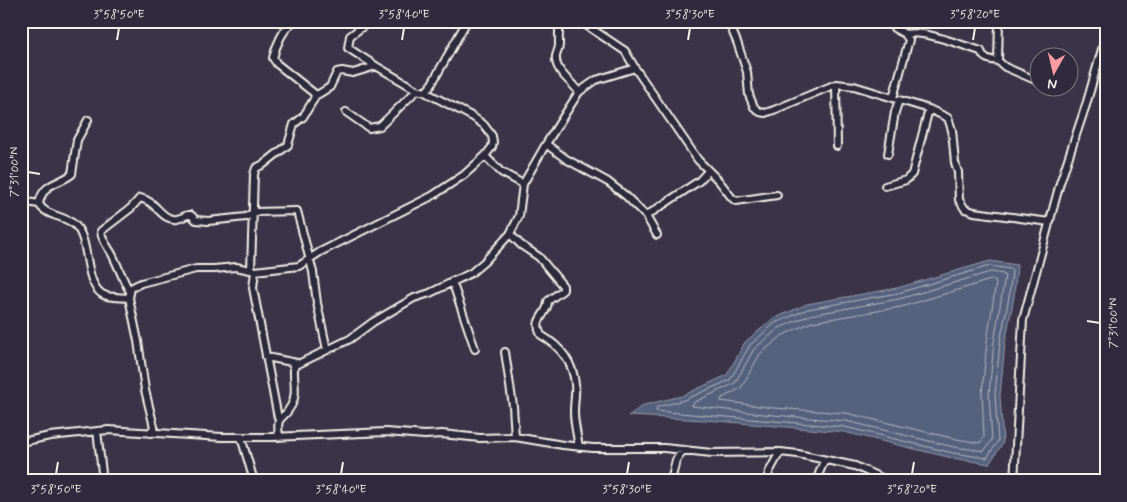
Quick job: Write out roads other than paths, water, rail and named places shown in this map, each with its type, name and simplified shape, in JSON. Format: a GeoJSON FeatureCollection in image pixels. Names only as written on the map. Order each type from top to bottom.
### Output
{"type":"FeatureCollection","features":[{"type":"Feature","properties":{"kind":"street"},"geometry":{"type":"LineString","coordinates":[[280,21],[287,26],[292,23]]}},
{"type":"Feature","properties":{"kind":"street"},"geometry":{"type":"LineString","coordinates":[[129,295],[132,288],[141,284],[196,269],[214,270],[236,267],[253,271],[299,266],[320,252],[432,196],[464,175],[485,156],[492,147],[492,136],[484,125],[473,117],[425,92],[417,90],[348,48],[350,36],[370,21]]}},
{"type":"Feature","properties":{"kind":"street"},"geometry":{"type":"LineString","coordinates":[[425,92],[435,79],[467,21]]}},
{"type":"Feature","properties":{"kind":"street"},"geometry":{"type":"LineString","coordinates":[[561,21],[556,56],[558,65],[567,80],[579,92]]}},
{"type":"Feature","properties":{"kind":"street"},"geometry":{"type":"LineString","coordinates":[[580,21],[626,51],[635,68],[698,160],[719,181],[732,198],[736,201],[777,195]]}},
{"type":"Feature","properties":{"kind":"street"},"geometry":{"type":"LineString","coordinates":[[728,21],[747,72],[749,95],[754,106],[760,112],[765,113],[774,110],[836,84],[854,86],[929,109],[948,118],[952,130],[955,163],[958,172],[959,200],[965,209],[974,212],[1050,222]]}},
{"type":"Feature","properties":{"kind":"street"},"geometry":{"type":"LineString","coordinates":[[888,154],[896,99],[909,40],[905,34],[894,28],[893,21]]}},
{"type":"Feature","properties":{"kind":"street"},"geometry":{"type":"LineString","coordinates":[[998,61],[999,21]]}},
{"type":"Feature","properties":{"kind":"street"},"geometry":{"type":"LineString","coordinates":[[292,23],[276,46],[273,58],[277,64],[315,94],[317,95],[330,87],[337,72],[353,73],[376,66]]}},
{"type":"Feature","properties":{"kind":"street"},"geometry":{"type":"LineString","coordinates":[[905,34],[914,33],[980,51],[987,59],[998,61],[1005,67],[1030,78]]}},
{"type":"Feature","properties":{"kind":"street"},"geometry":{"type":"LineString","coordinates":[[1014,481],[1023,320],[1106,35]]}},
{"type":"Feature","properties":{"kind":"street"},"geometry":{"type":"LineString","coordinates":[[266,357],[297,363],[350,339],[373,322],[414,298],[430,293],[471,273],[510,234],[519,216],[523,184],[579,92],[596,80],[635,68]]}},
{"type":"Feature","properties":{"kind":"street"},"geometry":{"type":"LineString","coordinates":[[836,84],[838,146]]}},
{"type":"Feature","properties":{"kind":"street"},"geometry":{"type":"LineString","coordinates":[[346,112],[369,128],[374,129],[380,126],[417,90]]}},
{"type":"Feature","properties":{"kind":"street"},"geometry":{"type":"LineString","coordinates":[[278,437],[278,418],[253,288],[254,174],[256,168],[288,145],[294,124],[303,117],[315,94]]}},
{"type":"Feature","properties":{"kind":"street"},"geometry":{"type":"LineString","coordinates":[[885,186],[906,180],[912,174],[929,109]]}},
{"type":"Feature","properties":{"kind":"street"},"geometry":{"type":"LineString","coordinates":[[39,204],[42,192],[46,188],[72,174],[77,140],[88,120]]}},
{"type":"Feature","properties":{"kind":"street"},"geometry":{"type":"LineString","coordinates":[[546,144],[582,170],[608,182],[626,196],[646,216],[657,235]]}},
{"type":"Feature","properties":{"kind":"street"},"geometry":{"type":"LineString","coordinates":[[485,156],[502,172],[523,184]]}},
{"type":"Feature","properties":{"kind":"street"},"geometry":{"type":"LineString","coordinates":[[646,216],[699,181],[708,171]]}},
{"type":"Feature","properties":{"kind":"street"},"geometry":{"type":"LineString","coordinates":[[150,433],[154,427],[145,390],[129,295],[114,257],[103,240],[101,231],[131,208],[140,198],[147,199],[166,217],[171,219],[180,219],[188,214],[201,221],[230,220],[246,217],[254,212],[297,211],[313,272],[317,303],[327,350]]}},
{"type":"Feature","properties":{"kind":"street"},"geometry":{"type":"LineString","coordinates":[[21,200],[39,204],[40,207],[72,223],[78,229],[92,279],[101,294],[129,295]]}},
{"type":"Feature","properties":{"kind":"street"},"geometry":{"type":"LineString","coordinates":[[510,234],[521,245],[539,256],[563,286],[563,290],[548,301],[548,306],[538,322],[538,326],[541,335],[553,342],[565,354],[573,375],[575,382],[574,419],[578,446]]}},
{"type":"Feature","properties":{"kind":"street"},"geometry":{"type":"LineString","coordinates":[[452,281],[475,349]]}},
{"type":"Feature","properties":{"kind":"street"},"geometry":{"type":"LineString","coordinates":[[505,352],[513,406],[515,437]]}},
{"type":"Feature","properties":{"kind":"street"},"geometry":{"type":"LineString","coordinates":[[278,418],[291,406],[295,386],[294,366],[297,363]]}},
{"type":"Feature","properties":{"kind":"street"},"geometry":{"type":"LineString","coordinates":[[21,442],[50,436],[119,430],[241,437],[382,432],[480,438],[515,437],[615,449],[664,448],[712,452],[780,452],[798,454],[855,466],[871,478],[888,481]]}},
{"type":"Feature","properties":{"kind":"street"},"geometry":{"type":"LineString","coordinates":[[96,431],[103,481]]}},
{"type":"Feature","properties":{"kind":"street"},"geometry":{"type":"LineString","coordinates":[[241,437],[254,481]]}},
{"type":"Feature","properties":{"kind":"street"},"geometry":{"type":"LineString","coordinates":[[671,481],[676,460],[683,450]]}},
{"type":"Feature","properties":{"kind":"street"},"geometry":{"type":"LineString","coordinates":[[768,481],[769,472],[780,452]]}},
{"type":"Feature","properties":{"kind":"street"},"geometry":{"type":"LineString","coordinates":[[816,481],[824,461]]}},
{"type":"Feature","properties":{"kind":"water"},"geometry":{"type":"Polygon","coordinates":[[[990,261],[1017,265],[1014,297],[1005,343],[1000,395],[1003,443],[989,464],[952,458],[844,432],[706,420],[628,416],[644,405],[682,396],[727,375],[745,342],[773,319],[807,304],[897,288],[990,261]]]}}]}
